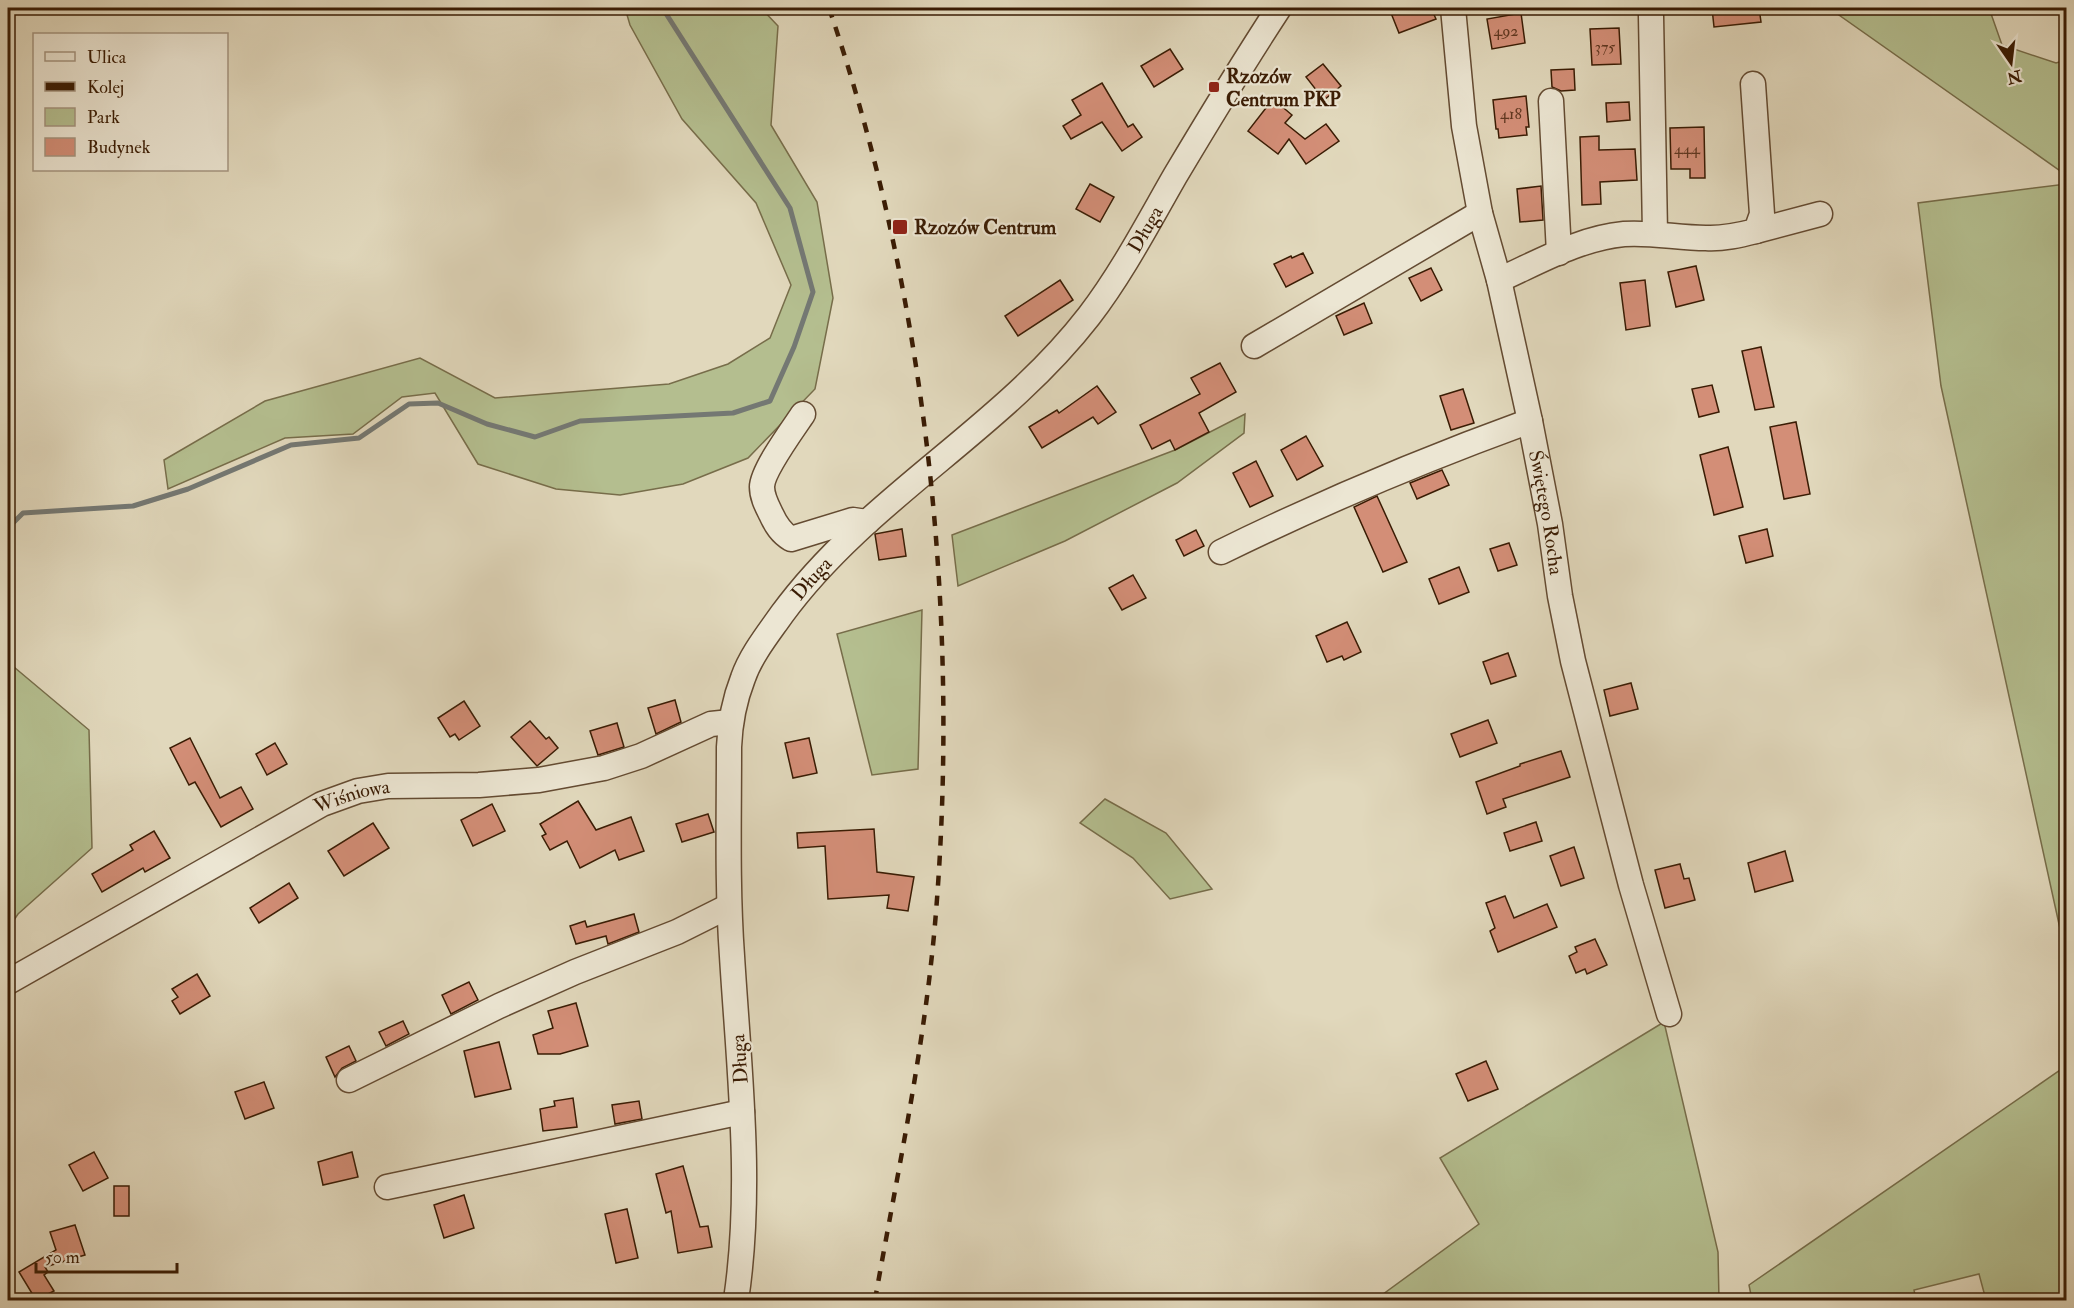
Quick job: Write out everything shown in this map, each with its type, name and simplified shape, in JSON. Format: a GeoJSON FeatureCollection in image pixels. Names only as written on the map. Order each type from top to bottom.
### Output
{"type":"FeatureCollection","features":[{"type":"Feature","properties":{"kind":"street","name":"Długa"},"geometry":{"type":"LineString","coordinates":[[736,1300],[743,1233],[742,1112],[729,906],[729,747],[730,722],[743,676],[762,642],[793,599],[840,546],[1035,376],[1088,318],[1128,257],[1225,92],[1279,8]]}},
{"type":"Feature","properties":{"kind":"street","name":"Świętego Rocha"},"geometry":{"type":"LineString","coordinates":[[1453,8],[1459,93],[1480,213],[1499,280],[1530,420],[1573,661],[1631,885],[1669,1014]]}},
{"type":"Feature","properties":{"kind":"street"},"geometry":{"type":"LineString","coordinates":[[1651,16],[1655,233]]}},
{"type":"Feature","properties":{"kind":"street"},"geometry":{"type":"LineString","coordinates":[[1753,84],[1762,214],[1756,231]]}},
{"type":"Feature","properties":{"kind":"street"},"geometry":{"type":"LineString","coordinates":[[1551,101],[1559,253]]}},
{"type":"Feature","properties":{"kind":"street"},"geometry":{"type":"LineString","coordinates":[[1254,346],[1480,213]]}},
{"type":"Feature","properties":{"kind":"street"},"geometry":{"type":"LineString","coordinates":[[1499,280],[1587,242],[1622,234],[1655,233],[1708,238],[1738,236],[1820,214]]}},
{"type":"Feature","properties":{"kind":"street"},"geometry":{"type":"LineString","coordinates":[[803,414],[767,470],[762,486],[772,518],[782,534],[791,539],[853,520],[867,522]]}},
{"type":"Feature","properties":{"kind":"street"},"geometry":{"type":"LineString","coordinates":[[1221,552],[1331,501],[1530,420]]}},
{"type":"Feature","properties":{"kind":"street","name":"Wiśniowa"},"geometry":{"type":"LineString","coordinates":[[8,982],[322,804],[358,790],[388,786],[479,785],[550,778],[604,768],[641,756],[711,724],[730,722]]}},
{"type":"Feature","properties":{"kind":"street"},"geometry":{"type":"LineString","coordinates":[[349,1080],[499,1006],[575,972],[677,932],[729,906]]}},
{"type":"Feature","properties":{"kind":"street"},"geometry":{"type":"LineString","coordinates":[[387,1187],[742,1112]]}},
{"type":"Feature","properties":{"kind":"green space"},"geometry":{"type":"Polygon","coordinates":[[[625,8],[761,8],[778,26],[771,125],[817,202],[833,298],[815,389],[748,458],[683,484],[620,495],[556,489],[478,464],[435,393],[402,397],[353,434],[285,438],[168,489],[164,460],[265,401],[420,358],[495,398],[669,384],[728,364],[770,338],[791,285],[756,203],[682,119],[630,25],[625,8]]]}},
{"type":"Feature","properties":{"kind":"green space"},"geometry":{"type":"Polygon","coordinates":[[[1829,8],[1989,8],[2002,45],[2056,63],[2066,60],[2066,175],[1829,8]]]}},
{"type":"Feature","properties":{"kind":"green space"},"geometry":{"type":"Polygon","coordinates":[[[2066,184],[2066,956],[1941,386],[1918,203],[2066,184]]]}},
{"type":"Feature","properties":{"kind":"green space"},"geometry":{"type":"Polygon","coordinates":[[[1245,414],[1244,433],[1177,483],[1065,541],[958,586],[952,535],[1175,450],[1245,414]]]}},
{"type":"Feature","properties":{"kind":"green space"},"geometry":{"type":"Polygon","coordinates":[[[922,610],[918,769],[872,775],[837,634],[922,610]]]}},
{"type":"Feature","properties":{"kind":"green space"},"geometry":{"type":"Polygon","coordinates":[[[8,662],[89,730],[92,848],[18,914],[8,929],[8,662]]]}},
{"type":"Feature","properties":{"kind":"green space"},"geometry":{"type":"Polygon","coordinates":[[[1105,799],[1166,833],[1212,889],[1170,899],[1133,858],[1080,823],[1105,799]]]}},
{"type":"Feature","properties":{"kind":"green space"},"geometry":{"type":"Polygon","coordinates":[[[1664,1022],[1718,1252],[1719,1300],[1375,1300],[1479,1224],[1440,1158],[1664,1022]]]}},
{"type":"Feature","properties":{"kind":"green space"},"geometry":{"type":"Polygon","coordinates":[[[2066,1066],[2066,1300],[1986,1300],[1979,1274],[1914,1290],[1916,1300],[1752,1300],[1749,1285],[2066,1066]]]}},
{"type":"Feature","properties":{"kind":"building"},"geometry":{"type":"Polygon","coordinates":[[[1389,8],[1431,8],[1436,19],[1399,33],[1389,8]]]}},
{"type":"Feature","properties":{"kind":"building"},"geometry":{"type":"Polygon","coordinates":[[[1712,8],[1759,8],[1761,22],[1714,27],[1712,8]]]}},
{"type":"Feature","properties":{"kind":"building"},"geometry":{"type":"Polygon","coordinates":[[[1521,13],[1525,43],[1492,49],[1487,19],[1521,13]]]}},
{"type":"Feature","properties":{"kind":"building"},"geometry":{"type":"Polygon","coordinates":[[[1619,28],[1621,64],[1592,65],[1590,29],[1619,28]]]}},
{"type":"Feature","properties":{"kind":"building"},"geometry":{"type":"Polygon","coordinates":[[[1170,49],[1183,69],[1154,87],[1141,66],[1170,49]]]}},
{"type":"Feature","properties":{"kind":"building"},"geometry":{"type":"Polygon","coordinates":[[[1323,64],[1341,86],[1324,100],[1306,77],[1323,64]]]}},
{"type":"Feature","properties":{"kind":"building"},"geometry":{"type":"Polygon","coordinates":[[[1574,69],[1575,90],[1561,91],[1552,87],[1551,70],[1574,69]]]}},
{"type":"Feature","properties":{"kind":"building"},"geometry":{"type":"Polygon","coordinates":[[[1102,83],[1128,127],[1133,124],[1142,137],[1122,151],[1102,122],[1071,139],[1063,126],[1081,115],[1072,100],[1102,83]]]}},
{"type":"Feature","properties":{"kind":"building"},"geometry":{"type":"Polygon","coordinates":[[[1526,96],[1529,127],[1526,127],[1527,135],[1499,138],[1493,100],[1526,96]]]}},
{"type":"Feature","properties":{"kind":"building"},"geometry":{"type":"Polygon","coordinates":[[[1273,99],[1292,115],[1285,123],[1305,139],[1326,124],[1339,141],[1306,164],[1289,139],[1278,154],[1248,131],[1273,99]]]}},
{"type":"Feature","properties":{"kind":"building"},"geometry":{"type":"Polygon","coordinates":[[[1629,102],[1630,120],[1607,122],[1606,103],[1629,102]]]}},
{"type":"Feature","properties":{"kind":"building"},"geometry":{"type":"Polygon","coordinates":[[[1704,127],[1705,178],[1690,178],[1690,169],[1671,169],[1670,128],[1704,127]]]}},
{"type":"Feature","properties":{"kind":"building"},"geometry":{"type":"Polygon","coordinates":[[[1599,136],[1599,150],[1635,149],[1637,180],[1600,182],[1601,204],[1582,205],[1580,137],[1599,136]]]}},
{"type":"Feature","properties":{"kind":"building"},"geometry":{"type":"Polygon","coordinates":[[[1090,184],[1114,197],[1100,222],[1076,209],[1090,184]]]}},
{"type":"Feature","properties":{"kind":"building"},"geometry":{"type":"Polygon","coordinates":[[[1541,186],[1543,220],[1520,222],[1517,189],[1541,186]]]}},
{"type":"Feature","properties":{"kind":"building"},"geometry":{"type":"Polygon","coordinates":[[[1303,253],[1313,273],[1286,287],[1274,264],[1303,253]]]}},
{"type":"Feature","properties":{"kind":"building"},"geometry":{"type":"Polygon","coordinates":[[[1696,266],[1704,300],[1676,307],[1668,272],[1696,266]]]}},
{"type":"Feature","properties":{"kind":"building"},"geometry":{"type":"Polygon","coordinates":[[[1431,268],[1442,290],[1421,301],[1409,278],[1431,268]]]}},
{"type":"Feature","properties":{"kind":"building"},"geometry":{"type":"Polygon","coordinates":[[[1060,280],[1073,300],[1018,336],[1005,316],[1060,280]]]}},
{"type":"Feature","properties":{"kind":"building"},"geometry":{"type":"Polygon","coordinates":[[[1645,280],[1650,326],[1626,330],[1620,283],[1645,280]]]}},
{"type":"Feature","properties":{"kind":"building"},"geometry":{"type":"Polygon","coordinates":[[[1364,303],[1372,323],[1344,335],[1336,316],[1364,303]]]}},
{"type":"Feature","properties":{"kind":"building"},"geometry":{"type":"Polygon","coordinates":[[[1761,347],[1774,407],[1755,410],[1742,351],[1761,347]]]}},
{"type":"Feature","properties":{"kind":"building"},"geometry":{"type":"Polygon","coordinates":[[[1220,363],[1236,392],[1199,413],[1209,432],[1175,450],[1170,440],[1152,449],[1140,425],[1200,394],[1191,378],[1220,363]]]}},
{"type":"Feature","properties":{"kind":"building"},"geometry":{"type":"Polygon","coordinates":[[[1712,385],[1719,412],[1699,417],[1692,389],[1712,385]]]}},
{"type":"Feature","properties":{"kind":"building"},"geometry":{"type":"Polygon","coordinates":[[[1097,386],[1116,412],[1098,424],[1093,417],[1042,448],[1029,427],[1057,410],[1059,413],[1097,386]]]}},
{"type":"Feature","properties":{"kind":"building"},"geometry":{"type":"Polygon","coordinates":[[[1463,389],[1474,423],[1451,430],[1440,396],[1463,389]]]}},
{"type":"Feature","properties":{"kind":"building"},"geometry":{"type":"Polygon","coordinates":[[[1796,422],[1810,494],[1784,499],[1770,427],[1796,422]]]}},
{"type":"Feature","properties":{"kind":"building"},"geometry":{"type":"Polygon","coordinates":[[[1306,436],[1323,466],[1297,480],[1281,450],[1306,436]]]}},
{"type":"Feature","properties":{"kind":"building"},"geometry":{"type":"Polygon","coordinates":[[[1728,447],[1743,507],[1714,515],[1700,455],[1728,447]]]}},
{"type":"Feature","properties":{"kind":"building"},"geometry":{"type":"Polygon","coordinates":[[[1256,461],[1273,496],[1250,507],[1233,473],[1256,461]]]}},
{"type":"Feature","properties":{"kind":"building"},"geometry":{"type":"Polygon","coordinates":[[[1442,470],[1449,485],[1417,499],[1410,483],[1442,470]]]}},
{"type":"Feature","properties":{"kind":"building"},"geometry":{"type":"Polygon","coordinates":[[[1377,496],[1407,562],[1383,572],[1354,507],[1377,496]]]}},
{"type":"Feature","properties":{"kind":"building"},"geometry":{"type":"Polygon","coordinates":[[[902,529],[906,556],[879,560],[875,534],[902,529]]]}},
{"type":"Feature","properties":{"kind":"building"},"geometry":{"type":"Polygon","coordinates":[[[1767,529],[1773,556],[1746,563],[1739,536],[1767,529]]]}},
{"type":"Feature","properties":{"kind":"building"},"geometry":{"type":"Polygon","coordinates":[[[1196,530],[1204,546],[1184,556],[1176,540],[1196,530]]]}},
{"type":"Feature","properties":{"kind":"building"},"geometry":{"type":"Polygon","coordinates":[[[1509,543],[1517,565],[1498,571],[1490,549],[1509,543]]]}},
{"type":"Feature","properties":{"kind":"building"},"geometry":{"type":"Polygon","coordinates":[[[1459,567],[1469,592],[1439,604],[1429,579],[1459,567]]]}},
{"type":"Feature","properties":{"kind":"building"},"geometry":{"type":"Polygon","coordinates":[[[1133,575],[1146,598],[1122,610],[1109,588],[1133,575]]]}},
{"type":"Feature","properties":{"kind":"building"},"geometry":{"type":"Polygon","coordinates":[[[1347,622],[1361,652],[1344,660],[1342,656],[1327,662],[1316,636],[1347,622]]]}},
{"type":"Feature","properties":{"kind":"building"},"geometry":{"type":"Polygon","coordinates":[[[1508,653],[1516,676],[1491,684],[1483,662],[1508,653]]]}},
{"type":"Feature","properties":{"kind":"building"},"geometry":{"type":"Polygon","coordinates":[[[1631,683],[1638,709],[1610,716],[1604,690],[1631,683]]]}},
{"type":"Feature","properties":{"kind":"building"},"geometry":{"type":"Polygon","coordinates":[[[675,700],[681,722],[656,734],[648,708],[675,700]]]}},
{"type":"Feature","properties":{"kind":"building"},"geometry":{"type":"Polygon","coordinates":[[[464,701],[480,726],[459,740],[455,734],[450,737],[438,718],[464,701]]]}},
{"type":"Feature","properties":{"kind":"building"},"geometry":{"type":"Polygon","coordinates":[[[1488,720],[1497,743],[1460,757],[1451,734],[1488,720]]]}},
{"type":"Feature","properties":{"kind":"building"},"geometry":{"type":"Polygon","coordinates":[[[530,721],[546,739],[549,737],[558,748],[537,766],[511,737],[530,721]]]}},
{"type":"Feature","properties":{"kind":"building"},"geometry":{"type":"Polygon","coordinates":[[[617,723],[624,747],[598,755],[590,731],[617,723]]]}},
{"type":"Feature","properties":{"kind":"building"},"geometry":{"type":"Polygon","coordinates":[[[190,738],[220,798],[241,787],[253,809],[221,827],[195,782],[189,785],[170,748],[190,738]]]}},
{"type":"Feature","properties":{"kind":"building"},"geometry":{"type":"Polygon","coordinates":[[[809,738],[817,773],[793,778],[785,743],[809,738]]]}},
{"type":"Feature","properties":{"kind":"building"},"geometry":{"type":"Polygon","coordinates":[[[275,743],[287,764],[267,775],[256,754],[275,743]]]}},
{"type":"Feature","properties":{"kind":"building"},"geometry":{"type":"Polygon","coordinates":[[[1561,751],[1570,777],[1503,799],[1506,807],[1487,814],[1476,782],[1520,766],[1520,764],[1561,751]]]}},
{"type":"Feature","properties":{"kind":"building"},"geometry":{"type":"Polygon","coordinates":[[[578,801],[596,830],[631,817],[644,851],[619,860],[615,850],[580,868],[567,841],[550,850],[542,836],[546,834],[540,824],[578,801]]]}},
{"type":"Feature","properties":{"kind":"building"},"geometry":{"type":"Polygon","coordinates":[[[492,804],[505,831],[473,846],[461,820],[492,804]]]}},
{"type":"Feature","properties":{"kind":"building"},"geometry":{"type":"Polygon","coordinates":[[[708,814],[714,832],[682,842],[676,824],[708,814]]]}},
{"type":"Feature","properties":{"kind":"building"},"geometry":{"type":"Polygon","coordinates":[[[1536,822],[1542,841],[1510,851],[1504,833],[1536,822]]]}},
{"type":"Feature","properties":{"kind":"building"},"geometry":{"type":"Polygon","coordinates":[[[373,823],[389,848],[344,876],[328,851],[373,823]]]}},
{"type":"Feature","properties":{"kind":"building"},"geometry":{"type":"Polygon","coordinates":[[[874,829],[877,872],[914,877],[908,911],[887,908],[889,895],[828,899],[825,846],[798,848],[797,833],[874,829]]]}},
{"type":"Feature","properties":{"kind":"building"},"geometry":{"type":"Polygon","coordinates":[[[154,831],[170,858],[145,872],[143,868],[102,892],[92,874],[133,850],[130,845],[154,831]]]}},
{"type":"Feature","properties":{"kind":"building"},"geometry":{"type":"Polygon","coordinates":[[[1574,847],[1584,878],[1561,886],[1550,856],[1574,847]]]}},
{"type":"Feature","properties":{"kind":"building"},"geometry":{"type":"Polygon","coordinates":[[[1785,851],[1793,881],[1755,892],[1748,863],[1785,851]]]}},
{"type":"Feature","properties":{"kind":"building"},"geometry":{"type":"Polygon","coordinates":[[[1680,864],[1684,879],[1689,878],[1695,900],[1665,908],[1655,870],[1680,864]]]}},
{"type":"Feature","properties":{"kind":"building"},"geometry":{"type":"Polygon","coordinates":[[[289,883],[298,898],[259,923],[250,908],[289,883]]]}},
{"type":"Feature","properties":{"kind":"building"},"geometry":{"type":"Polygon","coordinates":[[[1505,896],[1514,918],[1547,904],[1557,927],[1498,952],[1490,931],[1495,928],[1486,903],[1505,896]]]}},
{"type":"Feature","properties":{"kind":"building"},"geometry":{"type":"Polygon","coordinates":[[[634,914],[639,932],[608,944],[606,936],[576,944],[570,926],[585,921],[587,927],[634,914]]]}},
{"type":"Feature","properties":{"kind":"building"},"geometry":{"type":"Polygon","coordinates":[[[1595,939],[1607,965],[1587,974],[1585,969],[1576,973],[1569,956],[1577,952],[1575,947],[1595,939]]]}},
{"type":"Feature","properties":{"kind":"building"},"geometry":{"type":"Polygon","coordinates":[[[197,974],[210,996],[180,1014],[172,1001],[178,997],[172,989],[197,974]]]}},
{"type":"Feature","properties":{"kind":"building"},"geometry":{"type":"Polygon","coordinates":[[[469,982],[478,1000],[451,1014],[442,995],[469,982]]]}},
{"type":"Feature","properties":{"kind":"building"},"geometry":{"type":"Polygon","coordinates":[[[576,1003],[588,1046],[560,1054],[538,1054],[533,1035],[553,1028],[548,1011],[576,1003]]]}},
{"type":"Feature","properties":{"kind":"building"},"geometry":{"type":"Polygon","coordinates":[[[403,1021],[409,1034],[386,1046],[379,1032],[403,1021]]]}},
{"type":"Feature","properties":{"kind":"building"},"geometry":{"type":"Polygon","coordinates":[[[499,1042],[511,1089],[475,1097],[464,1051],[499,1042]]]}},
{"type":"Feature","properties":{"kind":"building"},"geometry":{"type":"Polygon","coordinates":[[[349,1046],[356,1061],[342,1068],[335,1077],[326,1057],[349,1046]]]}},
{"type":"Feature","properties":{"kind":"building"},"geometry":{"type":"Polygon","coordinates":[[[1486,1061],[1498,1089],[1468,1101],[1456,1074],[1486,1061]]]}},
{"type":"Feature","properties":{"kind":"building"},"geometry":{"type":"Polygon","coordinates":[[[264,1082],[274,1108],[245,1119],[235,1092],[264,1082]]]}},
{"type":"Feature","properties":{"kind":"building"},"geometry":{"type":"Polygon","coordinates":[[[573,1098],[577,1127],[543,1131],[540,1109],[555,1106],[554,1101],[573,1098]]]}},
{"type":"Feature","properties":{"kind":"building"},"geometry":{"type":"Polygon","coordinates":[[[639,1101],[642,1119],[615,1124],[612,1105],[639,1101]]]}},
{"type":"Feature","properties":{"kind":"building"},"geometry":{"type":"Polygon","coordinates":[[[94,1152],[108,1178],[83,1191],[69,1165],[94,1152]]]}},
{"type":"Feature","properties":{"kind":"building"},"geometry":{"type":"Polygon","coordinates":[[[352,1152],[358,1177],[323,1185],[318,1162],[352,1152]]]}},
{"type":"Feature","properties":{"kind":"building"},"geometry":{"type":"Polygon","coordinates":[[[683,1166],[700,1227],[708,1226],[712,1247],[678,1253],[671,1211],[666,1213],[656,1174],[683,1166]]]}},
{"type":"Feature","properties":{"kind":"building"},"geometry":{"type":"Polygon","coordinates":[[[114,1186],[129,1186],[129,1216],[114,1216],[114,1186]]]}},
{"type":"Feature","properties":{"kind":"building"},"geometry":{"type":"Polygon","coordinates":[[[464,1195],[474,1228],[444,1238],[434,1205],[464,1195]]]}},
{"type":"Feature","properties":{"kind":"building"},"geometry":{"type":"Polygon","coordinates":[[[627,1209],[638,1258],[616,1263],[605,1214],[627,1209]]]}},
{"type":"Feature","properties":{"kind":"building"},"geometry":{"type":"Polygon","coordinates":[[[75,1225],[85,1255],[45,1267],[48,1272],[44,1275],[54,1291],[36,1300],[19,1272],[56,1250],[50,1232],[75,1225]]]}},
{"type":"Feature","properties":{"kind":"waterway"},"geometry":{"type":"LineString","coordinates":[[8,528],[23,513],[133,506],[188,489],[291,445],[359,438],[409,404],[438,403],[487,424],[535,437],[580,421],[733,413],[770,401],[794,347],[813,292],[790,208],[664,8]]}},
{"type":"Feature","properties":{"kind":"railway"},"geometry":{"type":"LineString","coordinates":[[829,8],[863,117],[891,230],[912,344],[928,460],[939,577],[943,693],[942,809],[935,924],[924,1018],[875,1300]]}},
{"type":"Feature","properties":{"kind":"place","name":"Rzozów Centrum PKP"},"geometry":{"type":"Point","coordinates":[1214,87]}},
{"type":"Feature","properties":{"kind":"place","name":"Rzozów Centrum"},"geometry":{"type":"Point","coordinates":[900,227]}}]}
